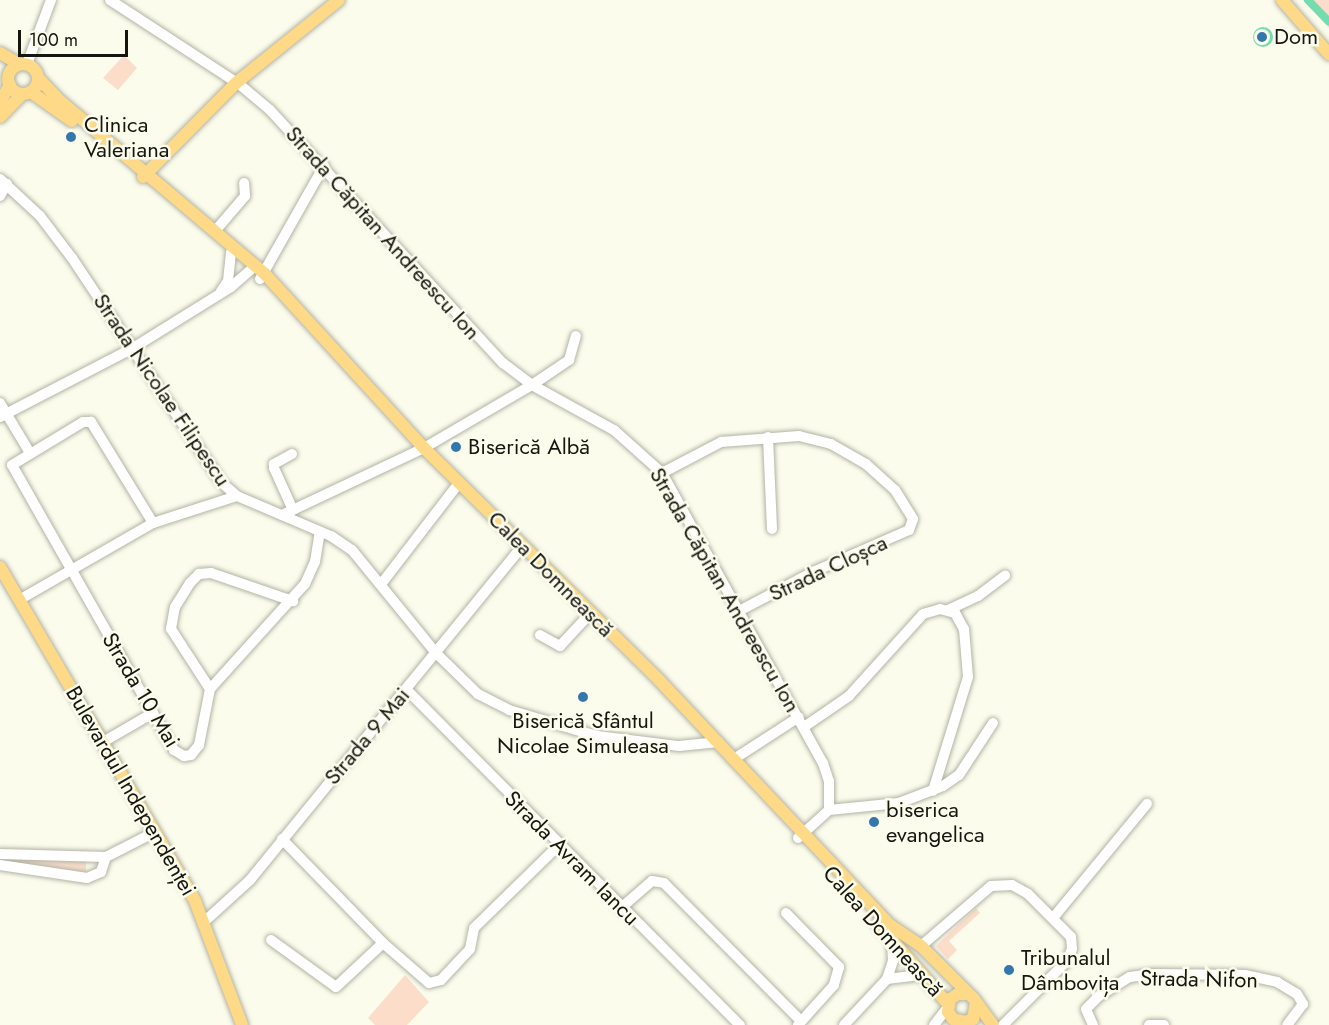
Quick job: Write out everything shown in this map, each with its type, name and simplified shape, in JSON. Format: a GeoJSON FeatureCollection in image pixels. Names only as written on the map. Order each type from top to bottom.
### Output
{"type":"FeatureCollection","features":[{"type":"Feature","properties":{"kind":"main road"},"geometry":{"type":"LineString","coordinates":[[0,53],[23,64],[58,99],[147,171],[236,82],[339,0]]}},
{"type":"Feature","properties":{"kind":"main road"},"geometry":{"type":"LineString","coordinates":[[1282,0],[1329,54]]}},
{"type":"Feature","properties":{"kind":"main road"},"geometry":{"type":"LineString","coordinates":[[1292,0],[1329,41]]}},
{"type":"Feature","properties":{"kind":"main road"},"geometry":{"type":"LineString","coordinates":[[0,62],[9,81]]}},
{"type":"Feature","properties":{"kind":"main road"},"geometry":{"type":"LineString","coordinates":[[0,102],[9,81],[23,64]]}},
{"type":"Feature","properties":{"kind":"main road"},"geometry":{"type":"LineString","coordinates":[[0,117],[39,78]]}},
{"type":"Feature","properties":{"kind":"main road","name":"Calea Domnească"},"geometry":{"type":"LineString","coordinates":[[9,81],[147,171],[182,200],[214,232]]}},
{"type":"Feature","properties":{"kind":"main road","name":"Calea Domnească"},"geometry":{"type":"LineString","coordinates":[[147,171],[261,276],[457,486],[716,743],[801,836],[890,926],[921,946],[972,998],[993,1025]]}},
{"type":"Feature","properties":{"kind":"main road"},"geometry":{"type":"LineString","coordinates":[[214,232],[231,252],[261,276]]}},
{"type":"Feature","properties":{"kind":"main road","name":"Calea Domnească"},"geometry":{"type":"LineString","coordinates":[[520,548],[586,618],[734,759],[948,1006],[958,1023]]}},
{"type":"Feature","properties":{"kind":"main road","name":"Bulevardul Independenței"},"geometry":{"type":"LineString","coordinates":[[0,567],[205,921],[242,1025]]}},
{"type":"Feature","properties":{"kind":"main road"},"geometry":{"type":"LineString","coordinates":[[948,1006],[958,994],[972,998],[975,1015],[958,1023]]}},
{"type":"Feature","properties":{"kind":"street"},"geometry":{"type":"LineString","coordinates":[[23,64],[51,0]]}},
{"type":"Feature","properties":{"kind":"street","name":"Strada Căpitan Andreescu Ion"},"geometry":{"type":"LineString","coordinates":[[110,0],[236,82],[270,110],[324,166],[488,348],[532,385],[614,430],[662,473],[741,610],[826,772],[829,810]]}},
{"type":"Feature","properties":{"kind":"street"},"geometry":{"type":"LineString","coordinates":[[3,416],[133,348],[231,287],[261,276],[324,166]]}},
{"type":"Feature","properties":{"kind":"street"},"geometry":{"type":"LineString","coordinates":[[0,196],[2,183]]}},
{"type":"Feature","properties":{"kind":"street","name":"Strada Nicolae Filipescu"},"geometry":{"type":"LineString","coordinates":[[2,183],[57,237],[217,477],[237,496],[320,532],[352,550],[382,583],[436,653],[478,694],[528,717],[611,738],[679,746],[716,743]]}},
{"type":"Feature","properties":{"kind":"street"},"geometry":{"type":"LineString","coordinates":[[214,232],[245,196],[244,183]]}},
{"type":"Feature","properties":{"kind":"street"},"geometry":{"type":"LineString","coordinates":[[217,296],[228,281],[231,252]]}},
{"type":"Feature","properties":{"kind":"street"},"geometry":{"type":"LineString","coordinates":[[231,287],[261,276]]}},
{"type":"Feature","properties":{"kind":"street"},"geometry":{"type":"LineString","coordinates":[[282,515],[420,448],[532,385],[569,360],[576,336]]}},
{"type":"Feature","properties":{"kind":"street"},"geometry":{"type":"LineString","coordinates":[[0,403],[3,416],[30,453],[83,422],[94,423],[153,523]]}},
{"type":"Feature","properties":{"kind":"street","name":"Strada Cloșca"},"geometry":{"type":"LineString","coordinates":[[741,610],[815,571],[909,530],[914,523],[889,484],[844,450],[799,436],[768,437]]}},
{"type":"Feature","properties":{"kind":"street"},"geometry":{"type":"LineString","coordinates":[[662,473],[721,442],[768,437],[772,529]]}},
{"type":"Feature","properties":{"kind":"street","name":"Strada 10 Mai"},"geometry":{"type":"LineString","coordinates":[[30,453],[14,462],[12,470],[174,750],[191,755],[199,745],[210,689]]}},
{"type":"Feature","properties":{"kind":"street"},"geometry":{"type":"LineString","coordinates":[[292,454],[274,464],[274,468],[293,510]]}},
{"type":"Feature","properties":{"kind":"street"},"geometry":{"type":"LineString","coordinates":[[382,583],[457,486]]}},
{"type":"Feature","properties":{"kind":"street"},"geometry":{"type":"LineString","coordinates":[[19,600],[153,523],[237,496]]}},
{"type":"Feature","properties":{"kind":"street"},"geometry":{"type":"LineString","coordinates":[[293,601],[211,573],[199,574],[190,583],[175,607],[171,629],[210,689],[293,601],[312,570],[320,532]]}},
{"type":"Feature","properties":{"kind":"street","name":"Strada 9 Mai"},"geometry":{"type":"LineString","coordinates":[[205,921],[236,894],[520,548]]}},
{"type":"Feature","properties":{"kind":"street"},"geometry":{"type":"LineString","coordinates":[[948,610],[978,596],[1005,576]]}},
{"type":"Feature","properties":{"kind":"street"},"geometry":{"type":"LineString","coordinates":[[734,759],[849,696],[919,618],[932,610],[948,610],[955,613],[964,629],[968,677],[933,791]]}},
{"type":"Feature","properties":{"kind":"street"},"geometry":{"type":"LineString","coordinates":[[540,635],[560,646],[586,618]]}},
{"type":"Feature","properties":{"kind":"street","name":"Strada Avram Iancu"},"geometry":{"type":"LineString","coordinates":[[406,689],[621,908],[740,1025]]}},
{"type":"Feature","properties":{"kind":"street"},"geometry":{"type":"LineString","coordinates":[[103,742],[153,713]]}},
{"type":"Feature","properties":{"kind":"street"},"geometry":{"type":"LineString","coordinates":[[801,836],[829,810],[899,803],[933,791],[959,775],[993,723]]}},
{"type":"Feature","properties":{"kind":"street"},"geometry":{"type":"LineString","coordinates":[[1053,918],[1147,804]]}},
{"type":"Feature","properties":{"kind":"street"},"geometry":{"type":"LineString","coordinates":[[0,854],[106,857],[155,832]]}},
{"type":"Feature","properties":{"kind":"street"},"geometry":{"type":"LineString","coordinates":[[282,839],[383,943],[429,983],[441,980],[470,949],[474,928],[559,845]]}},
{"type":"Feature","properties":{"kind":"street"},"geometry":{"type":"LineString","coordinates":[[0,865],[93,878],[101,872],[106,857]]}},
{"type":"Feature","properties":{"kind":"street"},"geometry":{"type":"LineString","coordinates":[[621,908],[652,881],[664,883],[800,1023],[834,985],[839,967],[786,913]]}},
{"type":"Feature","properties":{"kind":"street"},"geometry":{"type":"LineString","coordinates":[[921,946],[979,895],[997,884],[1012,885],[1028,894],[1053,918],[1071,938],[1070,955],[1003,1025]]}},
{"type":"Feature","properties":{"kind":"street"},"geometry":{"type":"LineString","coordinates":[[271,940],[336,987],[383,943]]}},
{"type":"Feature","properties":{"kind":"street"},"geometry":{"type":"LineString","coordinates":[[844,1025],[887,979],[893,962],[892,941]]}},
{"type":"Feature","properties":{"kind":"street","name":"Strada Nifon"},"geometry":{"type":"LineString","coordinates":[[1093,1025],[1086,1009],[1100,996],[1130,977],[1152,974],[1245,975],[1277,982],[1298,994],[1303,1004],[1287,1025]]}},
{"type":"Feature","properties":{"kind":"street"},"geometry":{"type":"LineString","coordinates":[[887,979],[920,975]]}},
{"type":"Feature","properties":{"kind":"street"},"geometry":{"type":"LineString","coordinates":[[934,1025],[948,1006]]}},
{"type":"Feature","properties":{"kind":"street"},"geometry":{"type":"LineString","coordinates":[[1149,1025],[1164,1025]]}},
{"type":"Feature","properties":{"kind":"shaded area"},"geometry":{"type":"Polygon","coordinates":[[[1303,0],[1329,0],[1329,28],[1303,0]]]}},
{"type":"Feature","properties":{"kind":"shaded area","name":"Dom"},"geometry":{"type":"Polygon","coordinates":[[[1263,27],[1270,30],[1273,37],[1270,44],[1263,47],[1256,44],[1253,37],[1256,30],[1263,27]]]}},
{"type":"Feature","properties":{"kind":"shaded area"},"geometry":{"type":"Polygon","coordinates":[[[124,55],[137,68],[118,90],[103,78],[124,55]]]}},
{"type":"Feature","properties":{"kind":"shaded area"},"geometry":{"type":"Polygon","coordinates":[[[0,857],[86,860],[86,872],[0,861],[0,857]]]}},
{"type":"Feature","properties":{"kind":"shaded area"},"geometry":{"type":"Polygon","coordinates":[[[976,908],[980,913],[949,941],[957,950],[948,959],[936,946],[976,908]]]}},
{"type":"Feature","properties":{"kind":"shaded area"},"geometry":{"type":"Polygon","coordinates":[[[405,975],[429,1002],[407,1025],[375,1025],[368,1018],[405,975]]]}},
{"type":"Feature","properties":{"kind":"waterway"},"geometry":{"type":"LineString","coordinates":[[1308,0],[1329,22]]}},
{"type":"Feature","properties":{"kind":"place","name":"Dom"},"geometry":{"type":"Point","coordinates":[1262,37]}},
{"type":"Feature","properties":{"kind":"place","name":"Clinica Valeriana"},"geometry":{"type":"Point","coordinates":[71,137]}},
{"type":"Feature","properties":{"kind":"place","name":"Biserică Albă"},"geometry":{"type":"Point","coordinates":[456,447]}},
{"type":"Feature","properties":{"kind":"place","name":"Biserică Sfântul Nicolae Simuleasa"},"geometry":{"type":"Point","coordinates":[583,697]}},
{"type":"Feature","properties":{"kind":"place","name":"biserica evangelica"},"geometry":{"type":"Point","coordinates":[874,822]}},
{"type":"Feature","properties":{"kind":"place","name":"Tribunalul Dâmbovița"},"geometry":{"type":"Point","coordinates":[1009,970]}}]}
